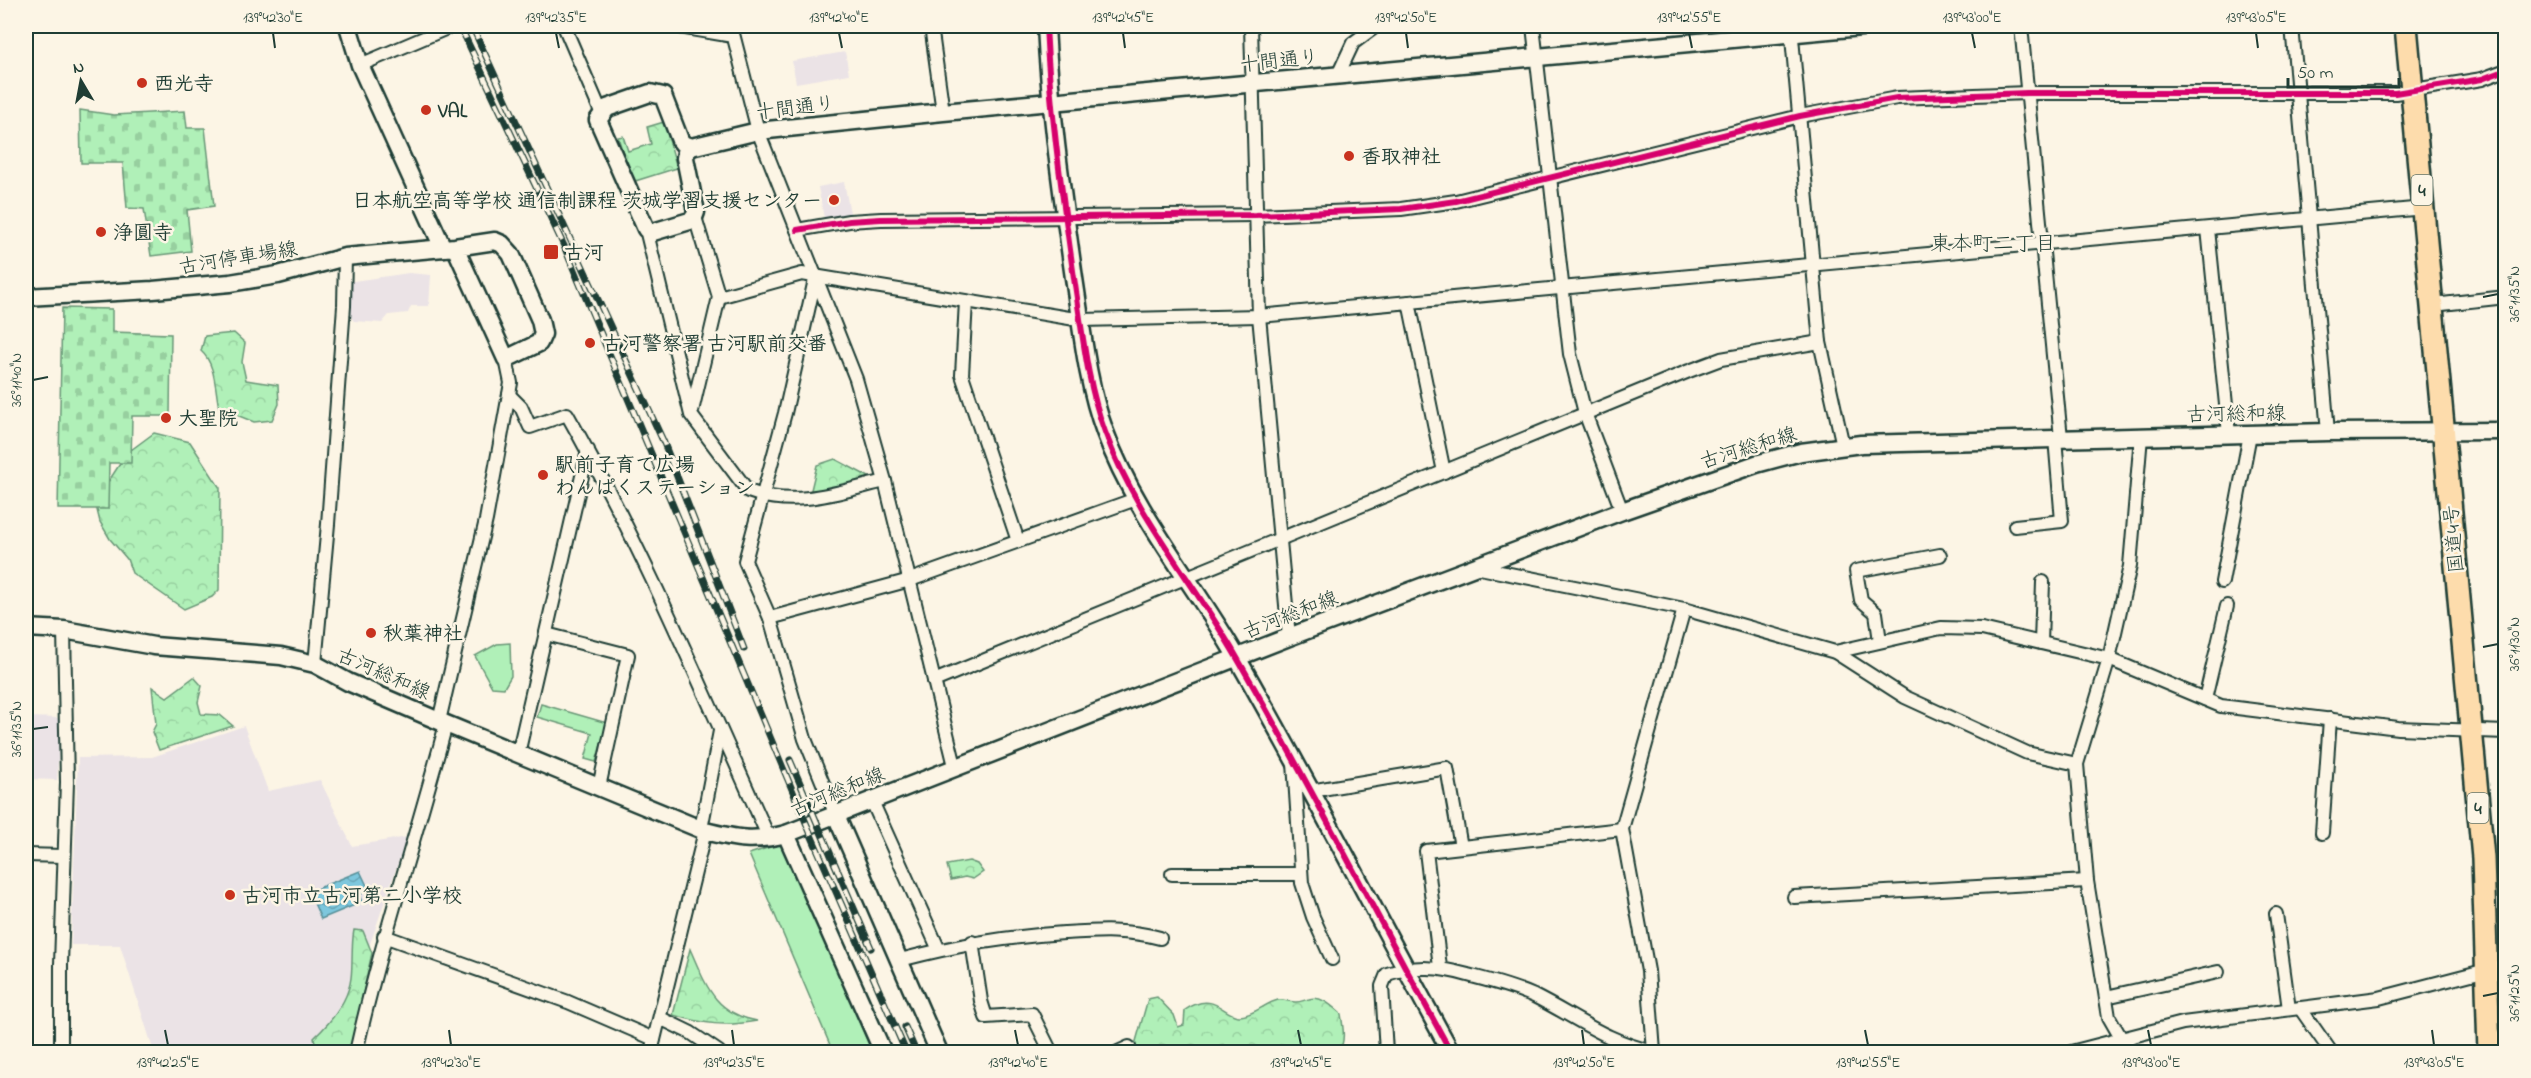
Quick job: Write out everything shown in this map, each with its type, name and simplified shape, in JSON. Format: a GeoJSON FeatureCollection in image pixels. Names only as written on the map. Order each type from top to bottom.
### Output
{"type":"FeatureCollection","features":[{"type":"Feature","properties":{"kind":"highway","name":"国道4号"},"geometry":{"type":"LineString","coordinates":[[2406,26],[2483,858],[2497,968],[2488,1053]]}},
{"type":"Feature","properties":{"kind":"street"},"geometry":{"type":"LineString","coordinates":[[348,26],[360,65],[510,371],[509,395],[486,520],[419,826],[384,936],[356,1053]]}},
{"type":"Feature","properties":{"kind":"street"},"geometry":{"type":"LineString","coordinates":[[360,65],[452,26]]}},
{"type":"Feature","properties":{"kind":"street"},"geometry":{"type":"LineString","coordinates":[[564,26],[601,112],[599,124],[646,229],[691,415],[748,490],[762,496],[806,501],[885,481]]}},
{"type":"Feature","properties":{"kind":"street"},"geometry":{"type":"LineString","coordinates":[[674,26],[732,31],[758,131],[856,379],[885,481],[954,766]]}},
{"type":"Feature","properties":{"kind":"street"},"geometry":{"type":"LineString","coordinates":[[931,26],[943,112]]}},
{"type":"Feature","properties":{"kind":"street"},"geometry":{"type":"LineString","coordinates":[[1046,26],[1050,102],[1065,217],[1081,320],[1103,429],[1118,466],[1136,499],[1237,658],[1451,1053]]}},
{"type":"Feature","properties":{"kind":"street"},"geometry":{"type":"LineString","coordinates":[[1251,26],[1259,316],[1289,637]]}},
{"type":"Feature","properties":{"kind":"street"},"geometry":{"type":"LineString","coordinates":[[1338,75],[1353,43],[1376,26]]}},
{"type":"Feature","properties":{"kind":"street"},"geometry":{"type":"LineString","coordinates":[[1533,26],[1552,178],[1570,354],[1585,413],[1622,511]]}},
{"type":"Feature","properties":{"kind":"street","name":"十間通り"},"geometry":{"type":"LineString","coordinates":[[691,147],[758,131],[943,112],[1538,58],[1792,29],[1872,26]]}},
{"type":"Feature","properties":{"kind":"street"},"geometry":{"type":"LineString","coordinates":[[2015,526],[2061,520],[2058,438],[2021,26]]}},
{"type":"Feature","properties":{"kind":"street"},"geometry":{"type":"LineString","coordinates":[[2292,26],[2328,432]]}},
{"type":"Feature","properties":{"kind":"street"},"geometry":{"type":"LineString","coordinates":[[1792,29],[1820,342],[1844,446]]}},
{"type":"Feature","properties":{"kind":"street"},"geometry":{"type":"LineString","coordinates":[[797,230],[871,220],[1255,214],[1401,209],[1456,201],[1800,117],[1897,98],[1935,94],[2413,92],[2482,79],[2505,70]]}},
{"type":"Feature","properties":{"kind":"street"},"geometry":{"type":"LineString","coordinates":[[601,112],[650,93],[659,93],[666,100],[682,144],[691,147],[686,152],[685,158],[696,217],[719,297],[691,415]]}},
{"type":"Feature","properties":{"kind":"street"},"geometry":{"type":"LineString","coordinates":[[719,297],[802,274],[1081,320],[1259,316],[2309,220],[2424,207]]}},
{"type":"Feature","properties":{"kind":"street"},"geometry":{"type":"LineString","coordinates":[[646,229],[653,232],[696,217]]}},
{"type":"Feature","properties":{"kind":"street"},"geometry":{"type":"LineString","coordinates":[[2208,229],[2229,434]]}},
{"type":"Feature","properties":{"kind":"street","name":"古河停車場線"},"geometry":{"type":"LineString","coordinates":[[26,297],[230,283],[278,275],[345,257],[449,248],[495,241],[502,244],[511,254],[543,326],[543,334],[534,347],[506,359]]}},
{"type":"Feature","properties":{"kind":"street"},"geometry":{"type":"LineString","coordinates":[[315,664],[327,547],[344,306],[345,257]]}},
{"type":"Feature","properties":{"kind":"street"},"geometry":{"type":"LineString","coordinates":[[816,276],[785,413],[745,561],[770,618],[805,739],[834,813],[939,1053]]}},
{"type":"Feature","properties":{"kind":"street"},"geometry":{"type":"LineString","coordinates":[[2433,305],[2505,297]]}},
{"type":"Feature","properties":{"kind":"street"},"geometry":{"type":"LineString","coordinates":[[966,301],[962,375],[1018,541]]}},
{"type":"Feature","properties":{"kind":"street"},"geometry":{"type":"LineString","coordinates":[[1409,302],[1444,472]]}},
{"type":"Feature","properties":{"kind":"street"},"geometry":{"type":"LineString","coordinates":[[934,681],[1585,413],[1721,360],[1820,342]]}},
{"type":"Feature","properties":{"kind":"street"},"geometry":{"type":"LineString","coordinates":[[509,395],[521,406],[530,427],[567,414],[588,450],[770,838]]}},
{"type":"Feature","properties":{"kind":"street","name":"古河総和線"},"geometry":{"type":"LineString","coordinates":[[26,628],[64,630],[154,646],[281,656],[315,664],[348,682],[703,830],[740,840],[770,838],[786,834],[954,766],[1622,511],[1755,464],[1801,452],[1844,446],[2058,438],[2505,431]]}},
{"type":"Feature","properties":{"kind":"street"},"geometry":{"type":"LineString","coordinates":[[2222,582],[2250,434]]}},
{"type":"Feature","properties":{"kind":"street"},"geometry":{"type":"LineString","coordinates":[[2133,1053],[2109,1017],[2087,881],[2077,764],[2109,659],[2130,566],[2141,436]]}},
{"type":"Feature","properties":{"kind":"street"},"geometry":{"type":"LineString","coordinates":[[519,754],[588,450]]}},
{"type":"Feature","properties":{"kind":"street"},"geometry":{"type":"LineString","coordinates":[[770,618],[910,580],[1136,499]]}},
{"type":"Feature","properties":{"kind":"street"},"geometry":{"type":"LineString","coordinates":[[1880,641],[1876,613],[1861,600],[1856,571],[1940,555]]}},
{"type":"Feature","properties":{"kind":"street"},"geometry":{"type":"LineString","coordinates":[[1473,567],[1684,609],[1835,652],[1905,697],[2027,753],[2077,764]]}},
{"type":"Feature","properties":{"kind":"street"},"geometry":{"type":"LineString","coordinates":[[2041,643],[2043,582]]}},
{"type":"Feature","properties":{"kind":"street"},"geometry":{"type":"LineString","coordinates":[[2205,699],[2227,606]]}},
{"type":"Feature","properties":{"kind":"street"},"geometry":{"type":"LineString","coordinates":[[1386,1053],[1382,986],[1387,974],[1405,968],[1440,967],[1504,984],[1535,997],[1601,1035],[1649,1052],[1648,971],[1622,829],[1684,609]]}},
{"type":"Feature","properties":{"kind":"street"},"geometry":{"type":"LineString","coordinates":[[1835,652],[1941,628],[1982,629],[2109,659],[2221,706],[2398,728],[2505,732]]}},
{"type":"Feature","properties":{"kind":"street"},"geometry":{"type":"LineString","coordinates":[[61,1053],[63,856],[67,782],[64,630]]}},
{"type":"Feature","properties":{"kind":"street"},"geometry":{"type":"LineString","coordinates":[[546,634],[628,655],[599,787]]}},
{"type":"Feature","properties":{"kind":"street"},"geometry":{"type":"LineString","coordinates":[[2322,833],[2330,719]]}},
{"type":"Feature","properties":{"kind":"street"},"geometry":{"type":"LineString","coordinates":[[651,1053],[703,830],[720,730]]}},
{"type":"Feature","properties":{"kind":"street"},"geometry":{"type":"LineString","coordinates":[[1294,761],[1301,874],[1306,898],[1332,959]]}},
{"type":"Feature","properties":{"kind":"street"},"geometry":{"type":"LineString","coordinates":[[1310,791],[1447,768],[1461,847]]}},
{"type":"Feature","properties":{"kind":"street"},"geometry":{"type":"LineString","coordinates":[[871,799],[939,950]]}},
{"type":"Feature","properties":{"kind":"street"},"geometry":{"type":"LineString","coordinates":[[1440,967],[1426,851],[1622,829]]}},
{"type":"Feature","properties":{"kind":"street"},"geometry":{"type":"LineString","coordinates":[[786,834],[883,1053]]}},
{"type":"Feature","properties":{"kind":"street"},"geometry":{"type":"LineString","coordinates":[[26,855],[63,856]]}},
{"type":"Feature","properties":{"kind":"street"},"geometry":{"type":"LineString","coordinates":[[1172,874],[1301,874]]}},
{"type":"Feature","properties":{"kind":"street"},"geometry":{"type":"LineString","coordinates":[[1794,897],[2087,881]]}},
{"type":"Feature","properties":{"kind":"street"},"geometry":{"type":"LineString","coordinates":[[2276,914],[2294,1009],[2331,1053]]}},
{"type":"Feature","properties":{"kind":"street"},"geometry":{"type":"LineString","coordinates":[[900,960],[972,942],[1004,937],[1102,930],[1136,931],[1160,938]]}},
{"type":"Feature","properties":{"kind":"street"},"geometry":{"type":"LineString","coordinates":[[384,936],[568,1002],[654,1039]]}},
{"type":"Feature","properties":{"kind":"street"},"geometry":{"type":"LineString","coordinates":[[972,942],[981,1001],[987,1017],[1032,1014],[1050,1053]]}},
{"type":"Feature","properties":{"kind":"street"},"geometry":{"type":"LineString","coordinates":[[2071,1053],[2183,1023],[2379,998],[2497,968]]}},
{"type":"Feature","properties":{"kind":"street"},"geometry":{"type":"LineString","coordinates":[[2106,997],[2218,972]]}},
{"type":"Feature","properties":{"kind":"street"},"geometry":{"type":"LineString","coordinates":[[660,1018],[691,1033],[719,1053]]}},
{"type":"Feature","properties":{"kind":"street"},"geometry":{"type":"LineString","coordinates":[[1118,1053],[1130,1047],[1130,1053]]}},
{"type":"Feature","properties":{"kind":"shaded area"},"geometry":{"type":"Polygon","coordinates":[[[845,52],[849,74],[796,83],[792,61],[845,52]]]}},
{"type":"Feature","properties":{"kind":"shaded area","name":"日本航空高等学校 通信制課程 茨城学習支援センター"},"geometry":{"type":"Polygon","coordinates":[[[844,182],[850,213],[824,218],[818,187],[844,182]]]}},
{"type":"Feature","properties":{"kind":"shaded area"},"geometry":{"type":"Polygon","coordinates":[[[409,273],[431,275],[429,306],[411,306],[408,313],[389,315],[382,323],[354,321],[349,315],[347,282],[409,273]]]}},
{"type":"Feature","properties":{"kind":"shaded area"},"geometry":{"type":"Polygon","coordinates":[[[26,717],[60,718],[57,780],[26,779],[26,717]]]}},
{"type":"Feature","properties":{"kind":"shaded area","name":"古河市立古河第二小学校"},"geometry":{"type":"Polygon","coordinates":[[[244,726],[268,791],[320,780],[352,846],[407,837],[370,944],[344,1052],[154,1052],[120,945],[71,945],[78,758],[152,757],[244,726]]]}},
{"type":"Feature","properties":{"kind":"shaded area"},"geometry":{"type":"Polygon","coordinates":[[[2499,831],[2506,832],[2505,960],[2501,875],[2499,831]]]}},
{"type":"Feature","properties":{"kind":"green space"},"geometry":{"type":"Polygon","coordinates":[[[80,110],[114,115],[185,111],[187,128],[205,128],[214,206],[187,210],[191,251],[151,256],[144,209],[127,208],[123,163],[81,163],[80,110]]]}},
{"type":"Feature","properties":{"kind":"green space"},"geometry":{"type":"Polygon","coordinates":[[[664,122],[677,168],[632,182],[618,137],[623,136],[628,151],[651,144],[647,127],[664,122]]]}},
{"type":"Feature","properties":{"kind":"green space"},"geometry":{"type":"Polygon","coordinates":[[[62,308],[112,309],[112,332],[171,334],[170,416],[132,416],[131,463],[109,463],[108,509],[58,509],[62,308]]]}},
{"type":"Feature","properties":{"kind":"green space"},"geometry":{"type":"Polygon","coordinates":[[[234,333],[245,343],[242,362],[246,380],[278,385],[279,404],[272,420],[254,422],[219,408],[210,363],[201,351],[205,336],[234,333]]]}},
{"type":"Feature","properties":{"kind":"green space"},"geometry":{"type":"Polygon","coordinates":[[[154,433],[190,442],[220,488],[219,590],[212,597],[184,609],[132,573],[127,559],[110,539],[100,522],[95,502],[127,453],[154,433]]]}},
{"type":"Feature","properties":{"kind":"green space"},"geometry":{"type":"Polygon","coordinates":[[[835,459],[871,478],[810,494],[817,465],[835,459]]]}},
{"type":"Feature","properties":{"kind":"green space"},"geometry":{"type":"Polygon","coordinates":[[[510,643],[511,676],[504,688],[492,687],[475,656],[497,644],[510,643]]]}},
{"type":"Feature","properties":{"kind":"green space"},"geometry":{"type":"Polygon","coordinates":[[[194,677],[202,686],[198,702],[201,714],[220,715],[233,726],[159,750],[152,732],[156,724],[152,687],[167,697],[194,677]]]}},
{"type":"Feature","properties":{"kind":"green space"},"geometry":{"type":"Polygon","coordinates":[[[541,704],[607,723],[596,762],[585,759],[592,733],[537,717],[541,704]]]}},
{"type":"Feature","properties":{"kind":"green space"},"geometry":{"type":"Polygon","coordinates":[[[783,843],[872,1052],[833,1052],[749,854],[783,843]]]}},
{"type":"Feature","properties":{"kind":"green space"},"geometry":{"type":"Polygon","coordinates":[[[969,861],[977,864],[983,872],[973,879],[965,877],[951,880],[947,865],[969,861]]]}},
{"type":"Feature","properties":{"kind":"green space"},"geometry":{"type":"Polygon","coordinates":[[[354,930],[363,931],[372,953],[350,1052],[317,1052],[314,1038],[337,1011],[349,987],[354,930]]]}},
{"type":"Feature","properties":{"kind":"green space"},"geometry":{"type":"Polygon","coordinates":[[[690,949],[713,996],[731,1011],[757,1021],[715,1024],[673,1015],[690,949]]]}},
{"type":"Feature","properties":{"kind":"green space"},"geometry":{"type":"Polygon","coordinates":[[[1157,997],[1174,1015],[1178,1027],[1184,1025],[1185,1010],[1204,1002],[1240,1016],[1250,1014],[1278,1000],[1300,1002],[1313,998],[1318,999],[1326,1002],[1341,1014],[1343,1043],[1339,1052],[1133,1052],[1148,999],[1157,997]]]}},
{"type":"Feature","properties":{"kind":"water"},"geometry":{"type":"Polygon","coordinates":[[[360,871],[369,890],[359,895],[362,902],[321,919],[309,892],[360,871]]]}},
{"type":"Feature","properties":{"kind":"railway"},"geometry":{"type":"LineString","coordinates":[[460,26],[564,246],[812,837],[906,1052]]}},
{"type":"Feature","properties":{"kind":"railway"},"geometry":{"type":"LineString","coordinates":[[472,26],[664,443],[744,649]]}},
{"type":"Feature","properties":{"kind":"railway"},"geometry":{"type":"LineString","coordinates":[[790,760],[871,948]]}},
{"type":"Feature","properties":{"kind":"railway"},"geometry":{"type":"LineString","coordinates":[[905,1027],[916,1052]]}},
{"type":"Feature","properties":{"kind":"cycle path"},"geometry":{"type":"LineString","coordinates":[[1046,26],[1053,121],[1074,278],[1089,376],[1105,432],[1117,462],[1148,519],[1219,628],[1264,705],[1451,1052]]}},
{"type":"Feature","properties":{"kind":"cycle path"},"geometry":{"type":"LineString","coordinates":[[797,230],[849,221],[881,219],[1255,215],[1401,209],[1456,201],[1800,116],[1897,98],[2027,93],[2395,93],[2482,79],[2506,70]]}},
{"type":"Feature","properties":{"kind":"place","name":"西光寺"},"geometry":{"type":"Point","coordinates":[142,83]}},
{"type":"Feature","properties":{"kind":"place","name":"VAL"},"geometry":{"type":"Point","coordinates":[426,110]}},
{"type":"Feature","properties":{"kind":"place","name":"香取神社"},"geometry":{"type":"Point","coordinates":[1349,156]}},
{"type":"Feature","properties":{"kind":"place","name":"日本航空高等学校 通信制課程 茨城学習支援センター"},"geometry":{"type":"Point","coordinates":[834,200]}},
{"type":"Feature","properties":{"kind":"place","name":"浄圓寺"},"geometry":{"type":"Point","coordinates":[101,232]}},
{"type":"Feature","properties":{"kind":"place","name":"古河"},"geometry":{"type":"Point","coordinates":[551,252]}},
{"type":"Feature","properties":{"kind":"place","name":"古河警察署 古河駅前交番"},"geometry":{"type":"Point","coordinates":[590,343]}},
{"type":"Feature","properties":{"kind":"place","name":"大聖院"},"geometry":{"type":"Point","coordinates":[166,418]}},
{"type":"Feature","properties":{"kind":"place","name":"駅前子育て広場 わんぱくステーション"},"geometry":{"type":"Point","coordinates":[543,475]}},
{"type":"Feature","properties":{"kind":"place","name":"秋葉神社"},"geometry":{"type":"Point","coordinates":[371,633]}},
{"type":"Feature","properties":{"kind":"place","name":"古河市立古河第二小学校"},"geometry":{"type":"Point","coordinates":[230,895]}},
{"type":"Feature","properties":{"kind":"district","name":"東本町二丁目"},"geometry":{"type":"Point","coordinates":[1993,243]}}]}
